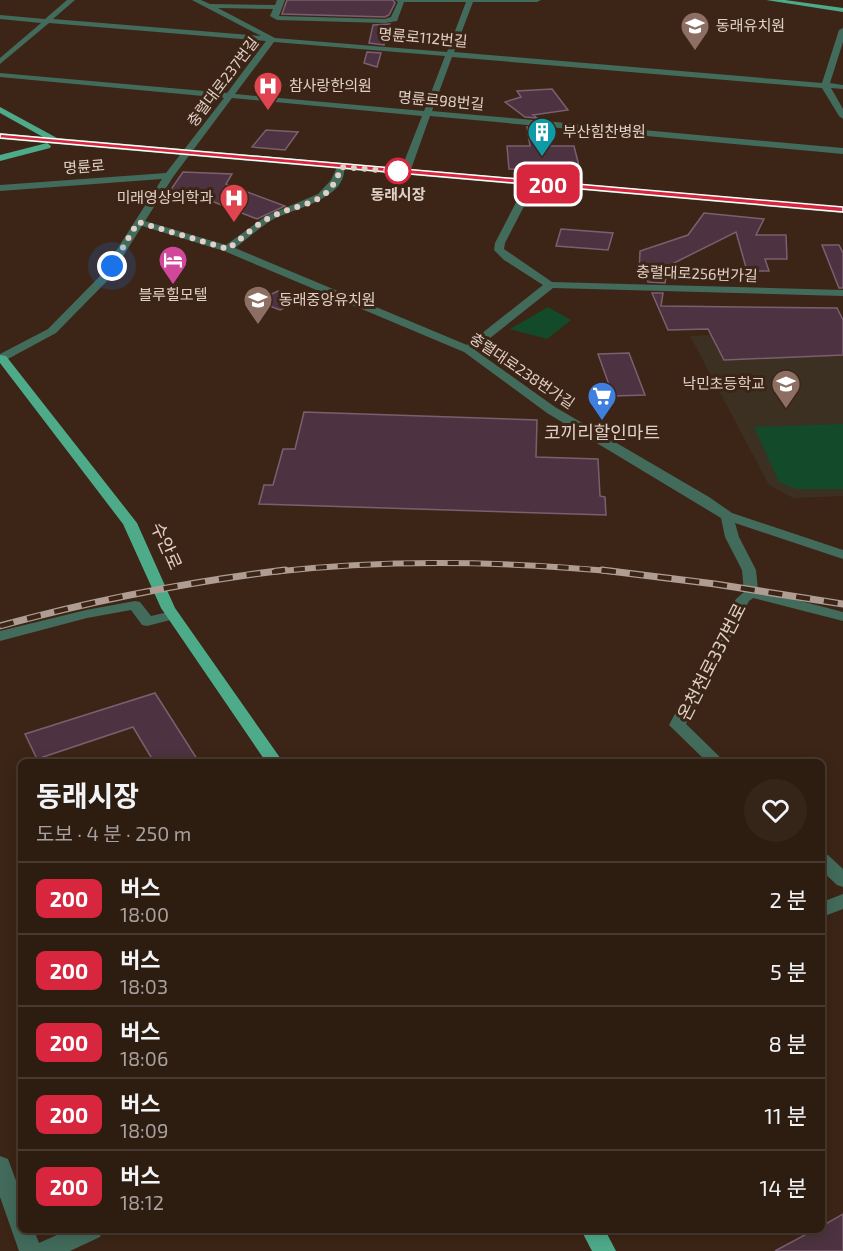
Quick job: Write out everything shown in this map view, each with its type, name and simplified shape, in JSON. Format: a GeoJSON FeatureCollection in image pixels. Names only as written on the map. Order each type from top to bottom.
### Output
{"type":"FeatureCollection","features":[{"type":"Feature","properties":{"kind":"main road"},"geometry":{"type":"LineString","coordinates":[[770,0],[843,10]]}},
{"type":"Feature","properties":{"kind":"main road"},"geometry":{"type":"LineString","coordinates":[[0,110],[58,141]]}},
{"type":"Feature","properties":{"kind":"main road"},"geometry":{"type":"LineString","coordinates":[[0,136],[843,210]]}},
{"type":"Feature","properties":{"kind":"main road"},"geometry":{"type":"LineString","coordinates":[[0,158],[27,150],[77,143]]}},
{"type":"Feature","properties":{"kind":"main road","name":"수안로"},"geometry":{"type":"LineString","coordinates":[[0,358],[130,523],[173,615],[273,759]]}},
{"type":"Feature","properties":{"kind":"main road"},"geometry":{"type":"LineString","coordinates":[[594,1233],[605,1251]]}},
{"type":"Feature","properties":{"kind":"street"},"geometry":{"type":"LineString","coordinates":[[0,63],[71,0]]}},
{"type":"Feature","properties":{"kind":"street","name":"충렬대로237번길"},"geometry":{"type":"LineString","coordinates":[[0,358],[42,338],[104,278],[169,176],[272,39],[196,0]]}},
{"type":"Feature","properties":{"kind":"street"},"geometry":{"type":"LineString","coordinates":[[208,6],[279,3],[274,16],[284,19],[391,21],[394,19],[400,1],[537,0]]}},
{"type":"Feature","properties":{"kind":"street"},"geometry":{"type":"LineString","coordinates":[[405,172],[470,1]]}},
{"type":"Feature","properties":{"kind":"street","name":"명륜로112번길"},"geometry":{"type":"LineString","coordinates":[[0,17],[843,87]]}},
{"type":"Feature","properties":{"kind":"street"},"geometry":{"type":"LineString","coordinates":[[272,39],[284,19]]}},
{"type":"Feature","properties":{"kind":"street"},"geometry":{"type":"LineString","coordinates":[[843,30],[825,86],[843,116]]}},
{"type":"Feature","properties":{"kind":"street","name":"명륜로98번길"},"geometry":{"type":"LineString","coordinates":[[0,75],[843,151]]}},
{"type":"Feature","properties":{"kind":"street"},"geometry":{"type":"LineString","coordinates":[[228,249],[268,219],[320,200],[338,180],[341,167]]}},
{"type":"Feature","properties":{"kind":"street","name":"명륜로"},"geometry":{"type":"LineString","coordinates":[[0,188],[169,176]]}},
{"type":"Feature","properties":{"kind":"street"},"geometry":{"type":"LineString","coordinates":[[468,350],[550,285],[499,250],[500,243],[531,183]]}},
{"type":"Feature","properties":{"kind":"street","name":"충렬대로238번가길"},"geometry":{"type":"LineString","coordinates":[[138,222],[228,249],[468,350],[551,410],[694,494],[727,516],[765,526],[843,555]]}},
{"type":"Feature","properties":{"kind":"street","name":"충렬대로256번가길"},"geometry":{"type":"LineString","coordinates":[[550,285],[843,292]]}},
{"type":"Feature","properties":{"kind":"street","name":"온천천로337번로"},"geometry":{"type":"LineString","coordinates":[[714,759],[677,724],[743,599],[751,593],[749,570],[732,537],[727,516]]}},
{"type":"Feature","properties":{"kind":"street"},"geometry":{"type":"LineString","coordinates":[[751,593],[843,616]]}},
{"type":"Feature","properties":{"kind":"street"},"geometry":{"type":"LineString","coordinates":[[0,636],[86,614],[135,605],[147,622],[173,615]]}},
{"type":"Feature","properties":{"kind":"street"},"geometry":{"type":"LineString","coordinates":[[825,863],[843,880]]}},
{"type":"Feature","properties":{"kind":"street"},"geometry":{"type":"LineString","coordinates":[[825,909],[843,901]]}},
{"type":"Feature","properties":{"kind":"street"},"geometry":{"type":"LineString","coordinates":[[0,1166],[18,1217]]}},
{"type":"Feature","properties":{"kind":"street"},"geometry":{"type":"LineString","coordinates":[[24,1233],[30,1251]]}},
{"type":"Feature","properties":{"kind":"street"},"geometry":{"type":"LineString","coordinates":[[46,1251],[85,1233]]}},
{"type":"Feature","properties":{"kind":"shaded area","name":"낙민초등학교"},"geometry":{"type":"Polygon","coordinates":[[[843,329],[843,496],[793,498],[769,485],[690,336],[843,329]]]}},
{"type":"Feature","properties":{"kind":"green space"},"geometry":{"type":"Polygon","coordinates":[[[548,307],[571,320],[547,339],[510,329],[548,307]]]}},
{"type":"Feature","properties":{"kind":"green space"},"geometry":{"type":"Polygon","coordinates":[[[843,424],[843,489],[796,489],[779,482],[754,427],[843,424]]]}},
{"type":"Feature","properties":{"kind":"building"},"geometry":{"type":"Polygon","coordinates":[[[287,0],[393,0],[395,3],[389,15],[385,17],[282,14],[287,0]]]}},
{"type":"Feature","properties":{"kind":"building"},"geometry":{"type":"Polygon","coordinates":[[[390,24],[384,45],[369,43],[373,25],[390,24]]]}},
{"type":"Feature","properties":{"kind":"building"},"geometry":{"type":"Polygon","coordinates":[[[367,52],[381,53],[377,67],[364,63],[367,52]]]}},
{"type":"Feature","properties":{"kind":"building"},"geometry":{"type":"Polygon","coordinates":[[[552,89],[568,110],[533,115],[537,118],[525,117],[505,102],[521,97],[517,91],[552,89]]]}},
{"type":"Feature","properties":{"kind":"building","name":"부산힘찬병원"},"geometry":{"type":"Polygon","coordinates":[[[527,127],[544,129],[546,146],[574,146],[580,170],[509,169],[507,146],[530,146],[527,127]]]}},
{"type":"Feature","properties":{"kind":"building"},"geometry":{"type":"Polygon","coordinates":[[[266,130],[298,132],[285,150],[252,147],[266,130]]]}},
{"type":"Feature","properties":{"kind":"building"},"geometry":{"type":"Polygon","coordinates":[[[183,172],[232,174],[226,184],[285,206],[257,219],[209,200],[165,198],[183,172]]]}},
{"type":"Feature","properties":{"kind":"building"},"geometry":{"type":"Polygon","coordinates":[[[704,213],[764,219],[756,235],[786,235],[787,259],[765,259],[769,271],[747,271],[736,232],[668,266],[665,283],[648,282],[646,277],[639,277],[640,251],[688,235],[704,213]]]}},
{"type":"Feature","properties":{"kind":"building"},"geometry":{"type":"Polygon","coordinates":[[[561,229],[613,233],[608,250],[556,246],[561,229]]]}},
{"type":"Feature","properties":{"kind":"building"},"geometry":{"type":"Polygon","coordinates":[[[822,245],[839,245],[843,253],[843,288],[839,288],[822,245]]]}},
{"type":"Feature","properties":{"kind":"building"},"geometry":{"type":"Polygon","coordinates":[[[278,291],[302,300],[280,310],[256,301],[278,291]]]}},
{"type":"Feature","properties":{"kind":"building"},"geometry":{"type":"Polygon","coordinates":[[[652,293],[663,293],[661,306],[837,308],[843,320],[843,355],[724,360],[708,329],[668,330],[652,293]]]}},
{"type":"Feature","properties":{"kind":"building"},"geometry":{"type":"Polygon","coordinates":[[[629,353],[645,395],[613,396],[598,354],[629,353]]]}},
{"type":"Feature","properties":{"kind":"building"},"geometry":{"type":"Polygon","coordinates":[[[304,412],[537,420],[536,457],[598,459],[600,496],[605,497],[606,515],[259,504],[264,485],[273,485],[283,449],[295,449],[304,412]]]}},
{"type":"Feature","properties":{"kind":"building"},"geometry":{"type":"Polygon","coordinates":[[[155,693],[197,759],[152,759],[133,727],[37,759],[25,734],[155,693]]]}},
{"type":"Feature","properties":{"kind":"building"},"geometry":{"type":"Polygon","coordinates":[[[843,1214],[843,1251],[775,1251],[808,1233],[825,1233],[825,1224],[843,1214]]]}},
{"type":"Feature","properties":{"kind":"railway"},"geometry":{"type":"LineString","coordinates":[[272,572],[402,563],[489,564],[616,572]]}},
{"type":"Feature","properties":{"kind":"railway"},"geometry":{"type":"LineString","coordinates":[[0,626],[141,593],[285,570]]}},
{"type":"Feature","properties":{"kind":"railway"},"geometry":{"type":"LineString","coordinates":[[602,570],[616,572]]}},
{"type":"Feature","properties":{"kind":"railway"},"geometry":{"type":"LineString","coordinates":[[616,572],[843,604]]}},
{"type":"Feature","properties":{"kind":"bus line","name":"200"},"geometry":{"type":"LineString","coordinates":[[0,136],[843,210]]}},
{"type":"Feature","properties":{"kind":"place","name":"동래유치원"},"geometry":{"type":"Point","coordinates":[695,52]}},
{"type":"Feature","properties":{"kind":"place","name":"참사랑한의원"},"geometry":{"type":"Point","coordinates":[268,112]}},
{"type":"Feature","properties":{"kind":"place","name":"부산힘찬병원"},"geometry":{"type":"Point","coordinates":[542,158]}},
{"type":"Feature","properties":{"kind":"place","name":"동래시장"},"geometry":{"type":"Point","coordinates":[398,171]}},
{"type":"Feature","properties":{"kind":"place","name":"미래영상의학과"},"geometry":{"type":"Point","coordinates":[234,224]}},
{"type":"Feature","properties":{"kind":"place","name":"블루힐모텔"},"geometry":{"type":"Point","coordinates":[173,286]}},
{"type":"Feature","properties":{"kind":"place","name":"동래중앙유치원"},"geometry":{"type":"Point","coordinates":[258,326]}},
{"type":"Feature","properties":{"kind":"place","name":"낙민초등학교"},"geometry":{"type":"Point","coordinates":[786,410]}},
{"type":"Feature","properties":{"kind":"place","name":"코끼리할인마트"},"geometry":{"type":"Point","coordinates":[602,422]}},
{"type":"Feature","properties":{"kind":"route"},"geometry":{"type":"LineString","coordinates":[[112,266],[138,222],[228,249],[279,213],[320,200],[338,180],[341,167],[405,172],[398,171]]}}]}
